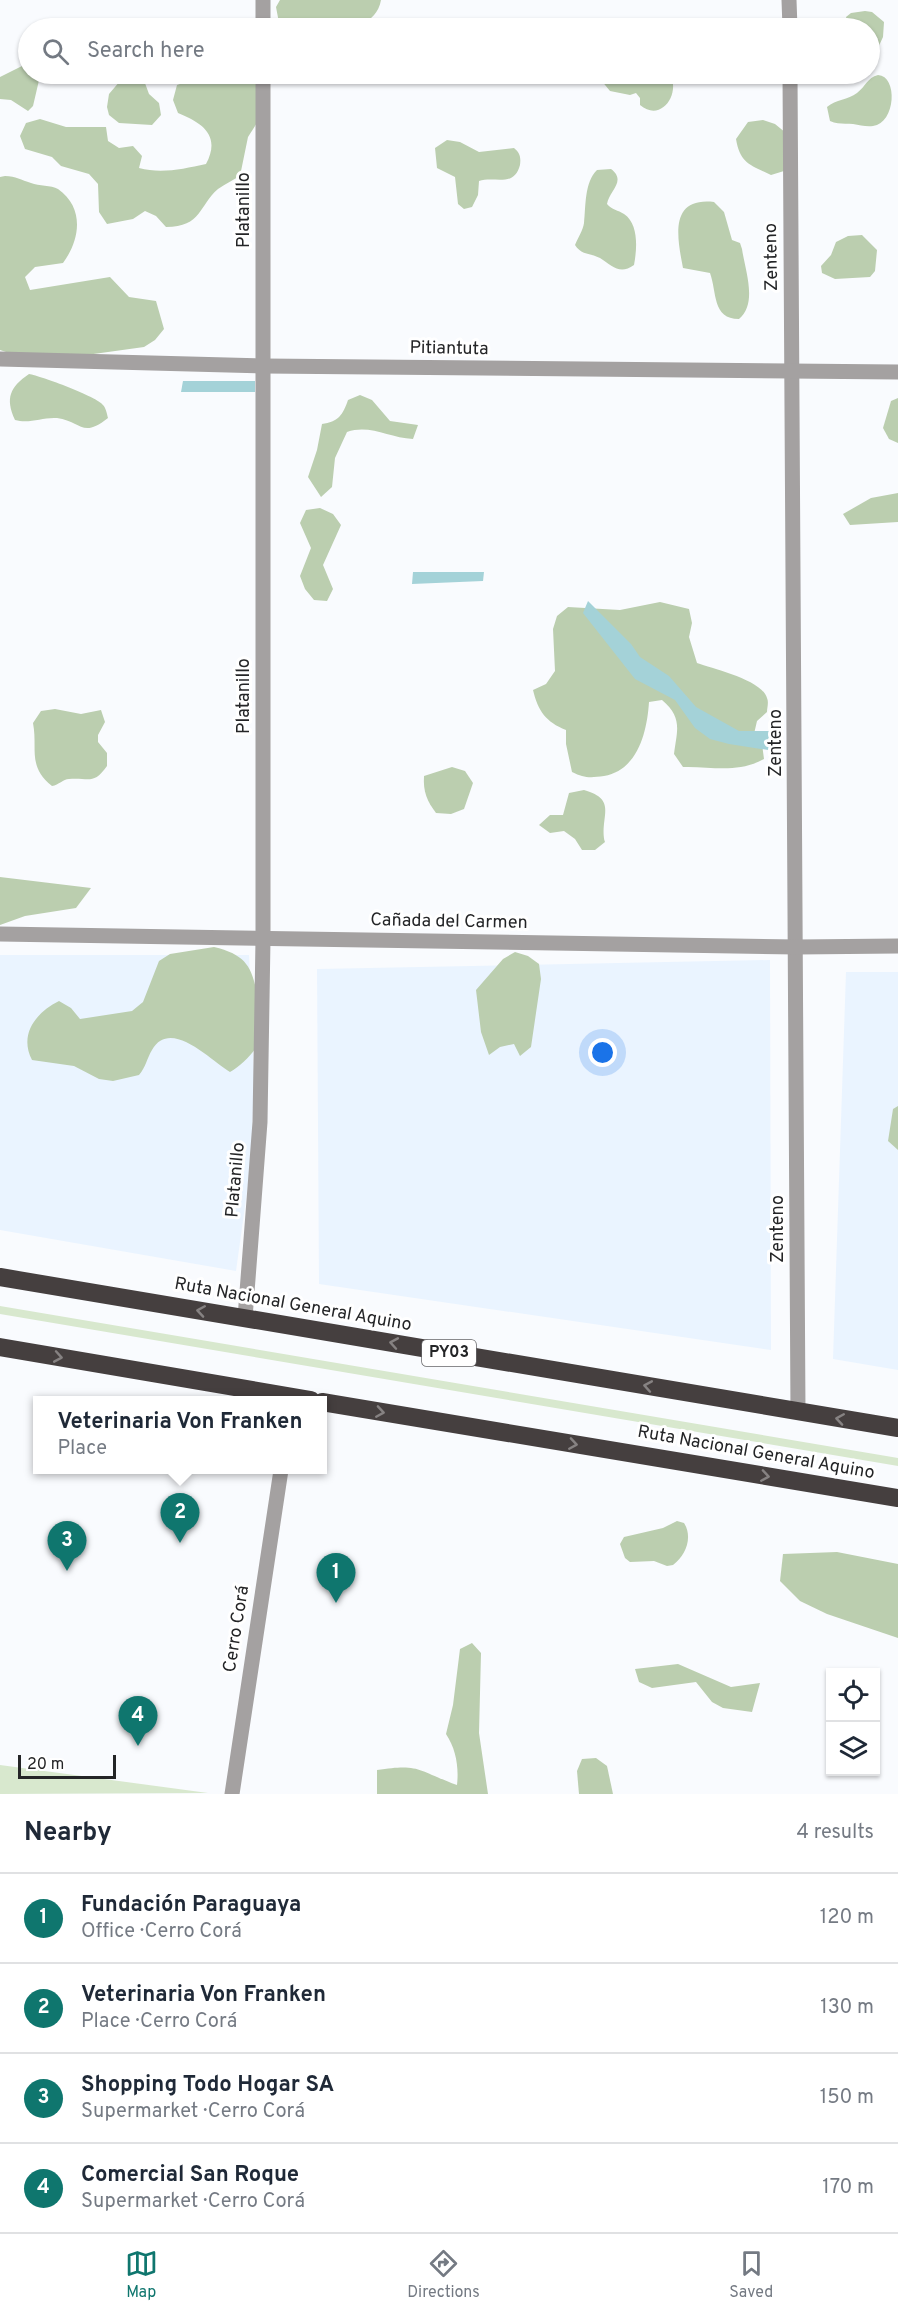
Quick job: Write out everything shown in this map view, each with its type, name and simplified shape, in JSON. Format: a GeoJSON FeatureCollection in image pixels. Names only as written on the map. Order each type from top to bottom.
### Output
{"type":"FeatureCollection","features":[{"type":"Feature","properties":{"kind":"highway","name":"Ruta Nacional General Aquino"},"geometry":{"type":"LineString","coordinates":[[0,1277],[898,1428]]}},
{"type":"Feature","properties":{"kind":"highway"},"geometry":{"type":"LineString","coordinates":[[0,1347],[274,1396]]}},
{"type":"Feature","properties":{"kind":"highway","name":"Ruta Nacional General Aquino"},"geometry":{"type":"LineString","coordinates":[[327,1403],[898,1498]]}},
{"type":"Feature","properties":{"kind":"street"},"geometry":{"type":"LineString","coordinates":[[263,0],[263,18]]}},
{"type":"Feature","properties":{"kind":"street"},"geometry":{"type":"LineString","coordinates":[[789,0],[789,18]]}},
{"type":"Feature","properties":{"kind":"street","name":"Platanillo"},"geometry":{"type":"LineString","coordinates":[[245,1318],[260,1122],[263,939],[263,84]]}},
{"type":"Feature","properties":{"kind":"street","name":"Zenteno"},"geometry":{"type":"LineString","coordinates":[[790,84],[798,1412]]}},
{"type":"Feature","properties":{"kind":"street","name":"Pitiantuta"},"geometry":{"type":"LineString","coordinates":[[0,359],[264,366],[898,372]]}},
{"type":"Feature","properties":{"kind":"street","name":"Cañada del Carmen"},"geometry":{"type":"LineString","coordinates":[[0,934],[797,947],[898,946]]}},
{"type":"Feature","properties":{"kind":"street","name":"Cerro Corá"},"geometry":{"type":"LineString","coordinates":[[232,1794],[279,1474]]}},
{"type":"Feature","properties":{"kind":"shaded area"},"geometry":{"type":"Polygon","coordinates":[[[0,955],[249,955],[254,1078],[251,1163],[236,1271],[0,1230],[0,955]]]}},
{"type":"Feature","properties":{"kind":"shaded area"},"geometry":{"type":"Polygon","coordinates":[[[770,960],[771,1350],[319,1284],[317,969],[770,960]]]}},
{"type":"Feature","properties":{"kind":"shaded area"},"geometry":{"type":"Polygon","coordinates":[[[846,972],[898,972],[898,1370],[833,1359],[846,972]]]}},
{"type":"Feature","properties":{"kind":"green space"},"geometry":{"type":"Polygon","coordinates":[[[280,0],[381,0],[376,13],[370,18],[278,18],[276,7],[280,0]]]}},
{"type":"Feature","properties":{"kind":"green space"},"geometry":{"type":"Polygon","coordinates":[[[872,12],[879,18],[846,18],[851,13],[872,12]]]}},
{"type":"Feature","properties":{"kind":"green space"},"geometry":{"type":"Polygon","coordinates":[[[880,19],[884,22],[880,44],[880,19]]]}},
{"type":"Feature","properties":{"kind":"green space"},"geometry":{"type":"Polygon","coordinates":[[[18,68],[18,84],[38,84],[33,106],[28,111],[11,100],[0,99],[0,77],[18,68]]]}},
{"type":"Feature","properties":{"kind":"green space"},"geometry":{"type":"Polygon","coordinates":[[[880,76],[889,83],[892,100],[890,109],[881,123],[868,126],[830,121],[827,107],[860,90],[866,84],[880,84],[880,76]]]}},
{"type":"Feature","properties":{"kind":"green space"},"geometry":{"type":"Polygon","coordinates":[[[118,84],[145,84],[149,94],[159,103],[161,115],[152,125],[119,123],[109,115],[107,107],[109,94],[118,84]]]}},
{"type":"Feature","properties":{"kind":"green space"},"geometry":{"type":"Polygon","coordinates":[[[259,84],[262,88],[262,115],[248,137],[240,176],[218,189],[193,219],[178,226],[166,227],[156,216],[145,211],[133,219],[107,224],[99,212],[98,184],[89,174],[61,166],[52,157],[25,149],[20,136],[26,123],[40,119],[66,127],[106,127],[108,141],[119,148],[133,146],[142,156],[139,168],[164,171],[206,164],[210,154],[210,138],[202,126],[178,113],[173,100],[177,85],[259,84]]]}},
{"type":"Feature","properties":{"kind":"green space"},"geometry":{"type":"Polygon","coordinates":[[[604,84],[673,84],[671,97],[667,104],[655,111],[640,105],[640,98],[636,93],[630,95],[610,91],[604,84]]]}},
{"type":"Feature","properties":{"kind":"green space"},"geometry":{"type":"Polygon","coordinates":[[[763,120],[775,124],[786,133],[784,171],[771,175],[757,169],[743,158],[736,139],[748,122],[763,120]]]}},
{"type":"Feature","properties":{"kind":"green space"},"geometry":{"type":"Polygon","coordinates":[[[447,140],[460,142],[479,152],[514,148],[520,155],[520,165],[517,172],[509,179],[479,181],[478,195],[472,207],[464,209],[458,204],[455,177],[437,168],[435,148],[447,140]]]}},
{"type":"Feature","properties":{"kind":"green space"},"geometry":{"type":"Polygon","coordinates":[[[611,169],[616,173],[617,182],[607,204],[629,218],[636,237],[634,265],[624,269],[616,268],[600,258],[583,252],[575,245],[583,226],[586,195],[593,175],[597,170],[611,169]]]}},
{"type":"Feature","properties":{"kind":"green space"},"geometry":{"type":"Polygon","coordinates":[[[5,176],[58,189],[73,205],[76,215],[76,234],[69,254],[63,263],[35,267],[25,277],[30,290],[110,277],[129,297],[156,301],[164,329],[155,340],[144,347],[36,362],[0,350],[0,177],[5,176]]]}},
{"type":"Feature","properties":{"kind":"green space"},"geometry":{"type":"Polygon","coordinates":[[[700,202],[714,202],[724,212],[732,240],[740,243],[742,249],[749,295],[745,312],[739,319],[730,318],[720,309],[710,273],[683,268],[678,232],[683,213],[689,206],[700,202]]]}},
{"type":"Feature","properties":{"kind":"green space"},"geometry":{"type":"Polygon","coordinates":[[[862,235],[877,250],[875,271],[870,277],[835,279],[822,273],[821,266],[831,255],[836,242],[848,236],[862,235]]]}},
{"type":"Feature","properties":{"kind":"green space"},"geometry":{"type":"Polygon","coordinates":[[[29,374],[99,401],[104,406],[108,418],[87,428],[57,418],[15,420],[10,405],[11,394],[17,384],[29,374]]]}},
{"type":"Feature","properties":{"kind":"green space"},"geometry":{"type":"Polygon","coordinates":[[[360,395],[372,400],[390,421],[418,425],[413,439],[372,430],[347,432],[335,458],[332,487],[321,497],[308,477],[317,450],[322,424],[336,419],[342,414],[348,400],[360,395]]]}},
{"type":"Feature","properties":{"kind":"green space"},"geometry":{"type":"Polygon","coordinates":[[[898,398],[898,443],[889,439],[883,428],[891,401],[898,398]]]}},
{"type":"Feature","properties":{"kind":"green space"},"geometry":{"type":"Polygon","coordinates":[[[898,493],[898,522],[850,525],[843,514],[871,498],[898,493]]]}},
{"type":"Feature","properties":{"kind":"green space"},"geometry":{"type":"Polygon","coordinates":[[[320,508],[333,514],[341,525],[323,565],[333,589],[327,601],[314,600],[305,589],[300,576],[311,548],[300,523],[306,510],[320,508]]]}},
{"type":"Feature","properties":{"kind":"green space"},"geometry":{"type":"Polygon","coordinates":[[[660,602],[689,609],[692,623],[689,637],[697,663],[737,676],[763,692],[768,700],[767,712],[757,721],[754,734],[762,744],[764,759],[754,764],[734,768],[683,767],[674,754],[676,719],[662,700],[649,702],[643,737],[633,758],[625,766],[616,772],[599,777],[572,772],[566,744],[566,730],[544,715],[537,704],[533,690],[546,684],[555,671],[553,629],[557,616],[568,607],[620,610],[660,602]]]}},
{"type":"Feature","properties":{"kind":"green space"},"geometry":{"type":"Polygon","coordinates":[[[55,709],[81,714],[101,710],[105,722],[98,735],[98,742],[107,753],[107,766],[98,776],[90,779],[67,779],[52,786],[44,779],[36,764],[33,723],[41,711],[55,709]]]}},
{"type":"Feature","properties":{"kind":"green space"},"geometry":{"type":"Polygon","coordinates":[[[452,767],[465,771],[473,783],[464,809],[451,814],[436,813],[426,796],[424,776],[452,767]]]}},
{"type":"Feature","properties":{"kind":"green space"},"geometry":{"type":"Polygon","coordinates":[[[584,790],[595,794],[604,804],[605,842],[595,850],[582,850],[575,839],[564,831],[550,833],[539,825],[550,815],[563,815],[569,793],[584,790]]]}},
{"type":"Feature","properties":{"kind":"green space"},"geometry":{"type":"Polygon","coordinates":[[[0,877],[91,888],[76,908],[25,916],[0,925],[0,877]]]}},
{"type":"Feature","properties":{"kind":"green space"},"geometry":{"type":"Polygon","coordinates":[[[214,947],[241,958],[250,970],[264,1022],[261,1039],[257,1046],[242,1064],[230,1072],[191,1045],[170,1038],[160,1041],[152,1050],[139,1075],[113,1081],[99,1079],[74,1066],[32,1060],[28,1051],[29,1034],[36,1018],[50,1006],[59,1001],[71,1008],[80,1019],[132,1011],[143,1002],[159,961],[170,954],[214,947]]]}},
{"type":"Feature","properties":{"kind":"green space"},"geometry":{"type":"Polygon","coordinates":[[[515,952],[528,956],[539,964],[541,979],[531,1047],[520,1056],[514,1044],[500,1047],[489,1055],[481,1032],[476,990],[503,959],[515,952]]]}},
{"type":"Feature","properties":{"kind":"green space"},"geometry":{"type":"Polygon","coordinates":[[[898,1106],[898,1150],[888,1141],[893,1109],[898,1106]]]}},
{"type":"Feature","properties":{"kind":"green space"},"geometry":{"type":"Polygon","coordinates":[[[0,1306],[898,1458],[898,1466],[0,1314],[0,1306]]]}},
{"type":"Feature","properties":{"kind":"green space"},"geometry":{"type":"Polygon","coordinates":[[[677,1521],[684,1523],[687,1528],[688,1540],[685,1551],[673,1565],[667,1566],[654,1561],[630,1562],[625,1558],[620,1544],[624,1537],[663,1528],[677,1521]]]}},
{"type":"Feature","properties":{"kind":"green space"},"geometry":{"type":"Polygon","coordinates":[[[837,1552],[898,1564],[898,1638],[827,1614],[800,1601],[780,1581],[783,1554],[837,1552]]]}},
{"type":"Feature","properties":{"kind":"green space"},"geometry":{"type":"Polygon","coordinates":[[[472,1643],[481,1653],[479,1733],[488,1794],[377,1794],[377,1770],[391,1768],[403,1767],[419,1770],[457,1785],[456,1758],[446,1734],[453,1705],[460,1649],[472,1643]]]}},
{"type":"Feature","properties":{"kind":"green space"},"geometry":{"type":"Polygon","coordinates":[[[678,1664],[731,1687],[760,1683],[752,1712],[723,1708],[712,1702],[696,1682],[652,1688],[639,1682],[635,1669],[678,1664]]]}},
{"type":"Feature","properties":{"kind":"green space"},"geometry":{"type":"Polygon","coordinates":[[[596,1758],[607,1766],[613,1794],[579,1794],[577,1771],[582,1759],[596,1758]]]}},
{"type":"Feature","properties":{"kind":"green space"},"geometry":{"type":"Polygon","coordinates":[[[0,1765],[208,1793],[0,1794],[0,1765]]]}},
{"type":"Feature","properties":{"kind":"water"},"geometry":{"type":"Polygon","coordinates":[[[183,381],[255,381],[255,392],[181,392],[183,381]]]}},
{"type":"Feature","properties":{"kind":"water"},"geometry":{"type":"Polygon","coordinates":[[[413,572],[484,572],[483,581],[412,584],[413,572]]]}},
{"type":"Feature","properties":{"kind":"water"},"geometry":{"type":"Polygon","coordinates":[[[588,601],[631,644],[640,657],[669,676],[696,707],[739,731],[772,731],[780,740],[781,752],[710,739],[695,728],[675,700],[635,679],[583,613],[588,601]]]}},
{"type":"Feature","properties":{"kind":"place","name":"Veterinaria Von Franken"},"geometry":{"type":"Point","coordinates":[180,1543]}},
{"type":"Feature","properties":{"kind":"place","name":"Shopping Todo Hogar SA"},"geometry":{"type":"Point","coordinates":[67,1571]}},
{"type":"Feature","properties":{"kind":"place","name":"Fundación Paraguaya"},"geometry":{"type":"Point","coordinates":[336,1603]}},
{"type":"Feature","properties":{"kind":"place","name":"Comercial San Roque"},"geometry":{"type":"Point","coordinates":[138,1746]}}]}
